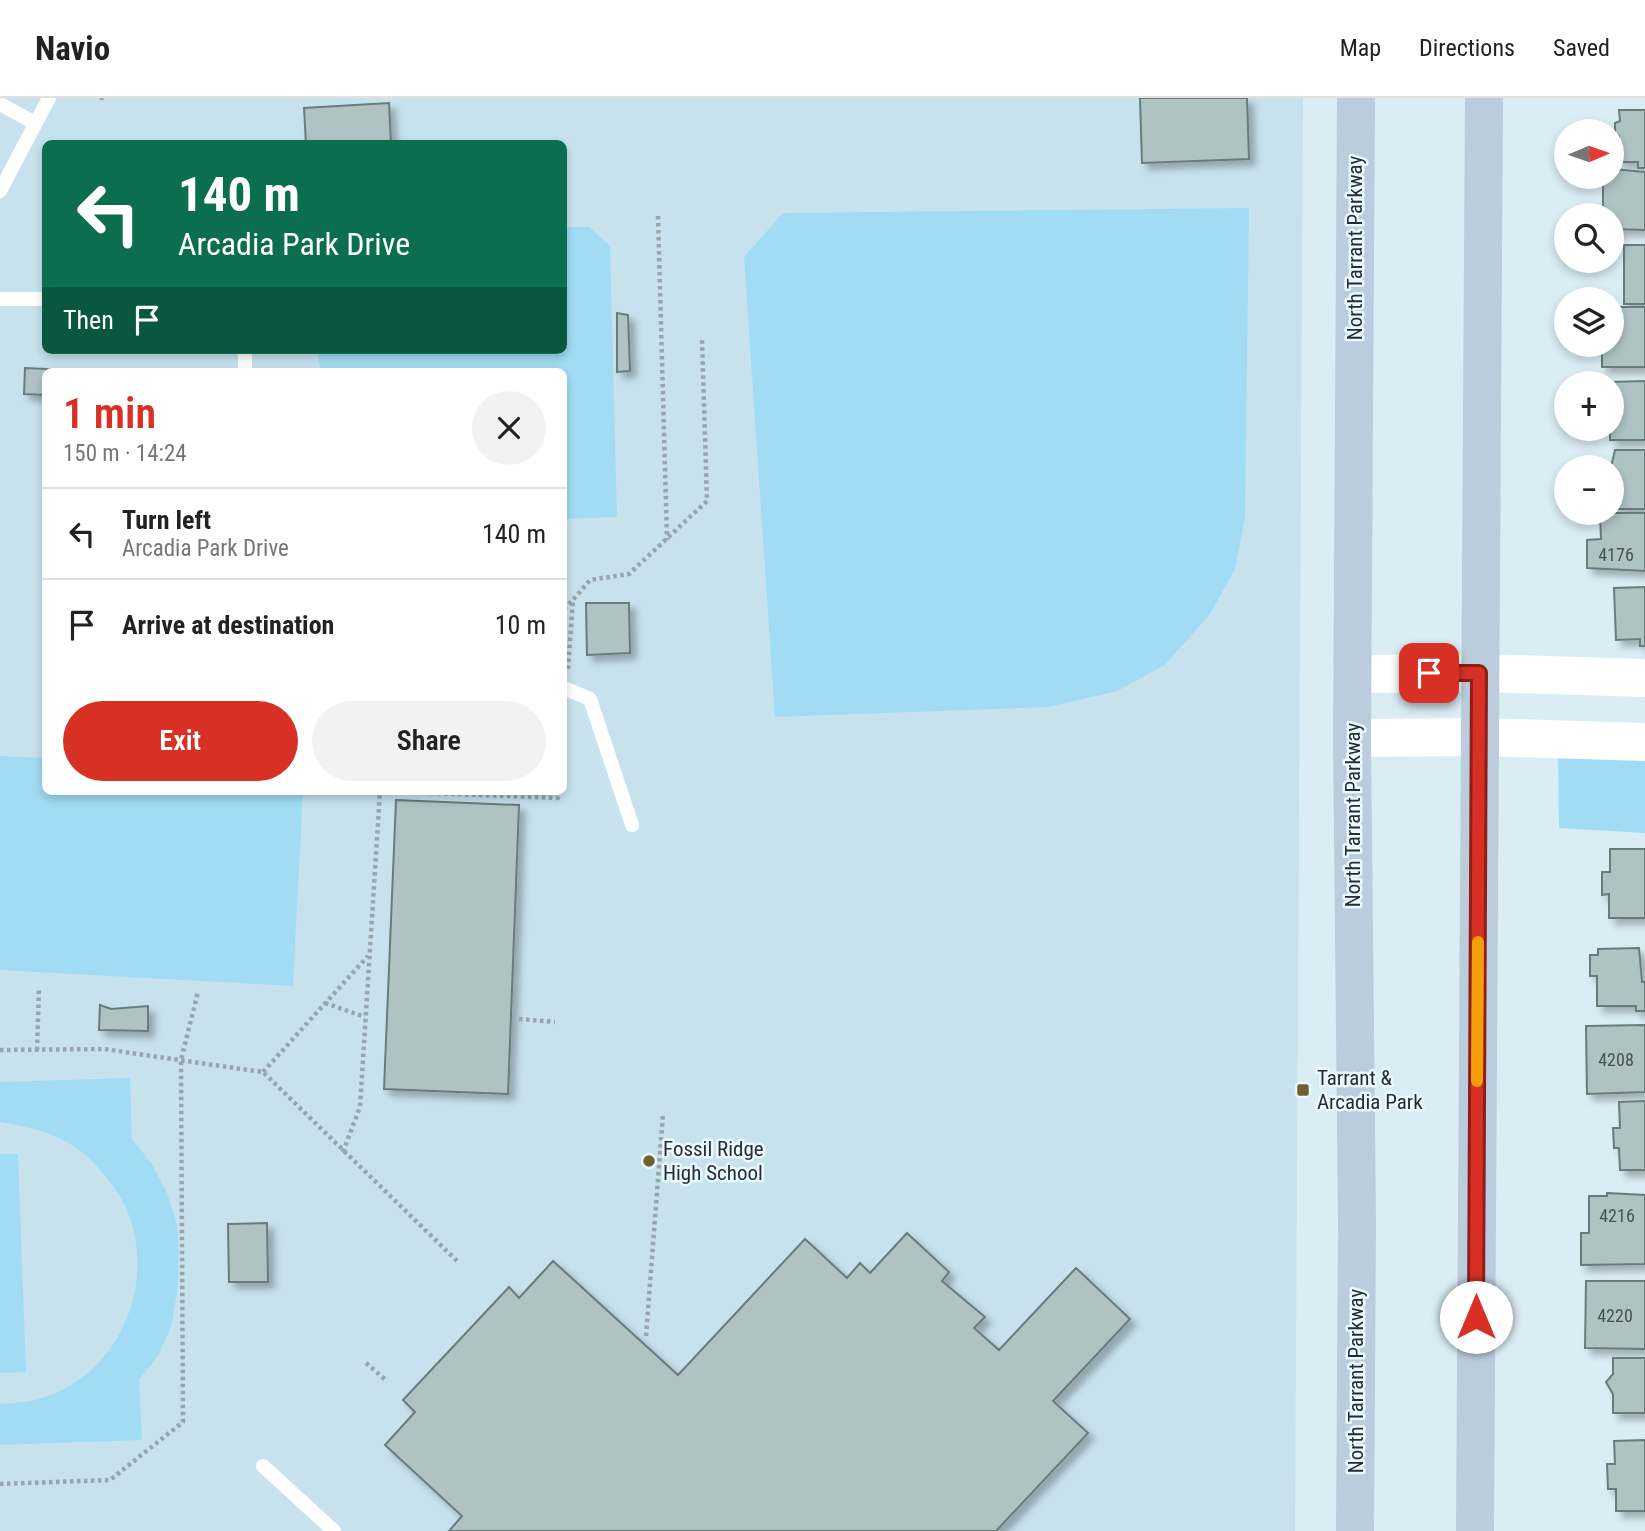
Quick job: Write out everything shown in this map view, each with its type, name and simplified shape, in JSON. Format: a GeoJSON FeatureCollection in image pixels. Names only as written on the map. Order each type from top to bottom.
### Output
{"type":"FeatureCollection","features":[{"type":"Feature","properties":{"kind":"main road","name":"North Tarrant Parkway"},"geometry":{"type":"LineString","coordinates":[[1355,1531],[1357,1222],[1352,674],[1356,98]]}},
{"type":"Feature","properties":{"kind":"main road"},"geometry":{"type":"LineString","coordinates":[[1475,1531],[1484,98]]}},
{"type":"Feature","properties":{"kind":"street"},"geometry":{"type":"LineString","coordinates":[[1352,674],[1479,673],[1645,678]]}},
{"type":"Feature","properties":{"kind":"street"},"geometry":{"type":"LineString","coordinates":[[1352,738],[1479,737],[1645,742]]}},
{"type":"Feature","properties":{"kind":"lane"},"geometry":{"type":"LineString","coordinates":[[2,184],[49,98]]}},
{"type":"Feature","properties":{"kind":"lane"},"geometry":{"type":"LineString","coordinates":[[0,104],[35,123]]}},
{"type":"Feature","properties":{"kind":"lane"},"geometry":{"type":"LineString","coordinates":[[0,299],[42,299]]}},
{"type":"Feature","properties":{"kind":"lane"},"geometry":{"type":"LineString","coordinates":[[567,689],[590,699],[632,825]]}},
{"type":"Feature","properties":{"kind":"lane"},"geometry":{"type":"LineString","coordinates":[[264,1466],[334,1531]]}},
{"type":"Feature","properties":{"kind":"path"},"geometry":{"type":"LineString","coordinates":[[658,216],[667,541]]}},
{"type":"Feature","properties":{"kind":"path"},"geometry":{"type":"LineString","coordinates":[[567,606],[590,580],[629,574],[707,501],[702,340]]}},
{"type":"Feature","properties":{"kind":"path"},"geometry":{"type":"LineString","coordinates":[[567,666],[573,600]]}},
{"type":"Feature","properties":{"kind":"path"},"geometry":{"type":"LineString","coordinates":[[344,1152],[360,1107],[380,795]]}},
{"type":"Feature","properties":{"kind":"path"},"geometry":{"type":"LineString","coordinates":[[504,795],[558,798],[558,795]]}},
{"type":"Feature","properties":{"kind":"path"},"geometry":{"type":"LineString","coordinates":[[263,1072],[369,955]]}},
{"type":"Feature","properties":{"kind":"path"},"geometry":{"type":"LineString","coordinates":[[37,1050],[39,988]]}},
{"type":"Feature","properties":{"kind":"path"},"geometry":{"type":"LineString","coordinates":[[0,1484],[110,1480],[183,1422],[181,1060],[198,992]]}},
{"type":"Feature","properties":{"kind":"path"},"geometry":{"type":"LineString","coordinates":[[325,1003],[365,1017]]}},
{"type":"Feature","properties":{"kind":"path"},"geometry":{"type":"LineString","coordinates":[[519,1019],[555,1022]]}},
{"type":"Feature","properties":{"kind":"path"},"geometry":{"type":"LineString","coordinates":[[0,1050],[104,1049],[263,1072],[457,1261]]}},
{"type":"Feature","properties":{"kind":"path"},"geometry":{"type":"LineString","coordinates":[[646,1336],[663,1114]]}},
{"type":"Feature","properties":{"kind":"path"},"geometry":{"type":"LineString","coordinates":[[366,1363],[387,1381]]}},
{"type":"Feature","properties":{"kind":"shaded area","name":"Fossil Ridge High School"},"geometry":{"type":"Polygon","coordinates":[[[0,98],[1303,98],[1295,1531],[0,1531],[0,98]]]}},
{"type":"Feature","properties":{"kind":"shaded area"},"geometry":{"type":"Polygon","coordinates":[[[1249,208],[1245,517],[1235,569],[1210,614],[1165,665],[1117,691],[1049,707],[775,717],[744,257],[783,213],[1249,208]]]}},
{"type":"Feature","properties":{"kind":"shaded area"},"geometry":{"type":"Polygon","coordinates":[[[567,227],[589,227],[610,246],[617,517],[567,519],[567,368],[320,368],[318,354],[567,354],[567,227]]]}},
{"type":"Feature","properties":{"kind":"shaded area"},"geometry":{"type":"Polygon","coordinates":[[[1558,747],[1645,752],[1645,833],[1559,828],[1558,747]]]}},
{"type":"Feature","properties":{"kind":"shaded area"},"geometry":{"type":"Polygon","coordinates":[[[0,756],[42,758],[42,795],[303,795],[293,986],[0,970],[0,756]]]}},
{"type":"Feature","properties":{"kind":"shaded area"},"geometry":{"type":"Polygon","coordinates":[[[130,1078],[132,1139],[152,1164],[167,1193],[177,1225],[179,1259],[177,1294],[171,1327],[158,1356],[139,1380],[142,1440],[0,1445],[0,1404],[42,1398],[74,1383],[100,1362],[119,1334],[132,1304],[137,1271],[135,1238],[125,1206],[106,1177],[86,1155],[68,1142],[39,1130],[0,1122],[0,1082],[130,1078]]]}},
{"type":"Feature","properties":{"kind":"shaded area"},"geometry":{"type":"Polygon","coordinates":[[[0,1154],[18,1154],[26,1372],[0,1373],[0,1154]]]}},
{"type":"Feature","properties":{"kind":"building"},"geometry":{"type":"Polygon","coordinates":[[[1140,98],[1247,98],[1249,159],[1142,163],[1140,98]]]}},
{"type":"Feature","properties":{"kind":"building"},"geometry":{"type":"Polygon","coordinates":[[[389,103],[391,140],[306,140],[304,108],[389,103]]]}},
{"type":"Feature","properties":{"kind":"building"},"geometry":{"type":"Polygon","coordinates":[[[1619,110],[1645,110],[1645,168],[1638,168],[1638,162],[1624,162],[1624,119],[1620,119],[1619,110]]]}},
{"type":"Feature","properties":{"kind":"building"},"geometry":{"type":"Polygon","coordinates":[[[1624,170],[1645,172],[1645,230],[1624,229],[1624,203],[1603,203],[1603,189],[1624,189],[1624,170]]]}},
{"type":"Feature","properties":{"kind":"building"},"geometry":{"type":"Polygon","coordinates":[[[1624,245],[1645,245],[1645,304],[1624,304],[1624,245]]]}},
{"type":"Feature","properties":{"kind":"building"},"geometry":{"type":"Polygon","coordinates":[[[1624,307],[1645,307],[1645,367],[1602,367],[1602,357],[1624,357],[1624,307]]]}},
{"type":"Feature","properties":{"kind":"building"},"geometry":{"type":"Polygon","coordinates":[[[617,313],[628,315],[630,371],[617,372],[617,313]]]}},
{"type":"Feature","properties":{"kind":"building"},"geometry":{"type":"Polygon","coordinates":[[[25,368],[42,369],[42,395],[24,394],[25,368]]]}},
{"type":"Feature","properties":{"kind":"building"},"geometry":{"type":"Polygon","coordinates":[[[1645,381],[1645,440],[1624,440],[1624,382],[1645,381]]]}},
{"type":"Feature","properties":{"kind":"building"},"geometry":{"type":"Polygon","coordinates":[[[1615,450],[1645,450],[1645,509],[1624,509],[1624,455],[1614,455],[1615,450]]]}},
{"type":"Feature","properties":{"kind":"building"},"geometry":{"type":"Polygon","coordinates":[[[1624,513],[1645,513],[1645,571],[1587,568],[1587,540],[1601,539],[1600,525],[1624,525],[1624,513]]]}},
{"type":"Feature","properties":{"kind":"building"},"geometry":{"type":"Polygon","coordinates":[[[1645,587],[1645,646],[1640,646],[1640,639],[1616,640],[1614,588],[1645,587]]]}},
{"type":"Feature","properties":{"kind":"building"},"geometry":{"type":"Polygon","coordinates":[[[586,603],[629,603],[630,653],[587,655],[586,603]]]}},
{"type":"Feature","properties":{"kind":"building"},"geometry":{"type":"Polygon","coordinates":[[[396,800],[519,805],[508,1094],[384,1089],[396,800]]]}},
{"type":"Feature","properties":{"kind":"building"},"geometry":{"type":"Polygon","coordinates":[[[1610,849],[1645,849],[1645,918],[1609,918],[1609,894],[1602,895],[1602,872],[1610,872],[1610,849]]]}},
{"type":"Feature","properties":{"kind":"building"},"geometry":{"type":"Polygon","coordinates":[[[1639,948],[1642,982],[1645,982],[1645,1011],[1636,1011],[1636,1006],[1597,1006],[1597,976],[1590,976],[1590,955],[1598,955],[1598,949],[1639,948]]]}},
{"type":"Feature","properties":{"kind":"building"},"geometry":{"type":"Polygon","coordinates":[[[100,1005],[111,1009],[148,1006],[148,1031],[99,1030],[100,1005]]]}},
{"type":"Feature","properties":{"kind":"building"},"geometry":{"type":"Polygon","coordinates":[[[1645,1025],[1645,1092],[1587,1094],[1586,1026],[1645,1025]]]}},
{"type":"Feature","properties":{"kind":"building"},"geometry":{"type":"Polygon","coordinates":[[[1645,1101],[1645,1170],[1620,1170],[1619,1148],[1614,1148],[1613,1128],[1620,1128],[1619,1102],[1645,1101]]]}},
{"type":"Feature","properties":{"kind":"building"},"geometry":{"type":"Polygon","coordinates":[[[1607,1193],[1645,1195],[1645,1264],[1581,1265],[1581,1233],[1589,1233],[1589,1196],[1607,1196],[1607,1193]]]}},
{"type":"Feature","properties":{"kind":"building"},"geometry":{"type":"Polygon","coordinates":[[[267,1223],[268,1282],[229,1282],[228,1224],[267,1223]]]}},
{"type":"Feature","properties":{"kind":"building"},"geometry":{"type":"Polygon","coordinates":[[[907,1233],[949,1272],[942,1281],[985,1317],[974,1328],[999,1350],[1076,1268],[1130,1319],[1053,1401],[1088,1433],[996,1531],[449,1531],[462,1516],[385,1445],[415,1412],[403,1400],[509,1287],[519,1298],[553,1261],[678,1375],[805,1239],[847,1278],[860,1263],[870,1273],[907,1233]]]}},
{"type":"Feature","properties":{"kind":"building"},"geometry":{"type":"Polygon","coordinates":[[[1586,1281],[1645,1281],[1645,1349],[1585,1348],[1586,1281]]]}},
{"type":"Feature","properties":{"kind":"building"},"geometry":{"type":"Polygon","coordinates":[[[1613,1358],[1645,1358],[1645,1413],[1613,1413],[1613,1394],[1606,1382],[1613,1374],[1613,1358]]]}},
{"type":"Feature","properties":{"kind":"building"},"geometry":{"type":"Polygon","coordinates":[[[1645,1440],[1645,1511],[1616,1511],[1616,1489],[1608,1489],[1607,1464],[1615,1464],[1614,1441],[1645,1440]]]}},
{"type":"Feature","properties":{"kind":"slow traffic"},"geometry":{"type":"LineString","coordinates":[[1477,1081],[1478,942]]}},
{"type":"Feature","properties":{"kind":"place","name":"Tarrant & Arcadia Park"},"geometry":{"type":"Point","coordinates":[1303,1090]}},
{"type":"Feature","properties":{"kind":"place","name":"Fossil Ridge High School"},"geometry":{"type":"Point","coordinates":[649,1161]}},
{"type":"Feature","properties":{"kind":"route"},"geometry":{"type":"LineString","coordinates":[[1429,673],[1479,673],[1476,1317]]}}]}
